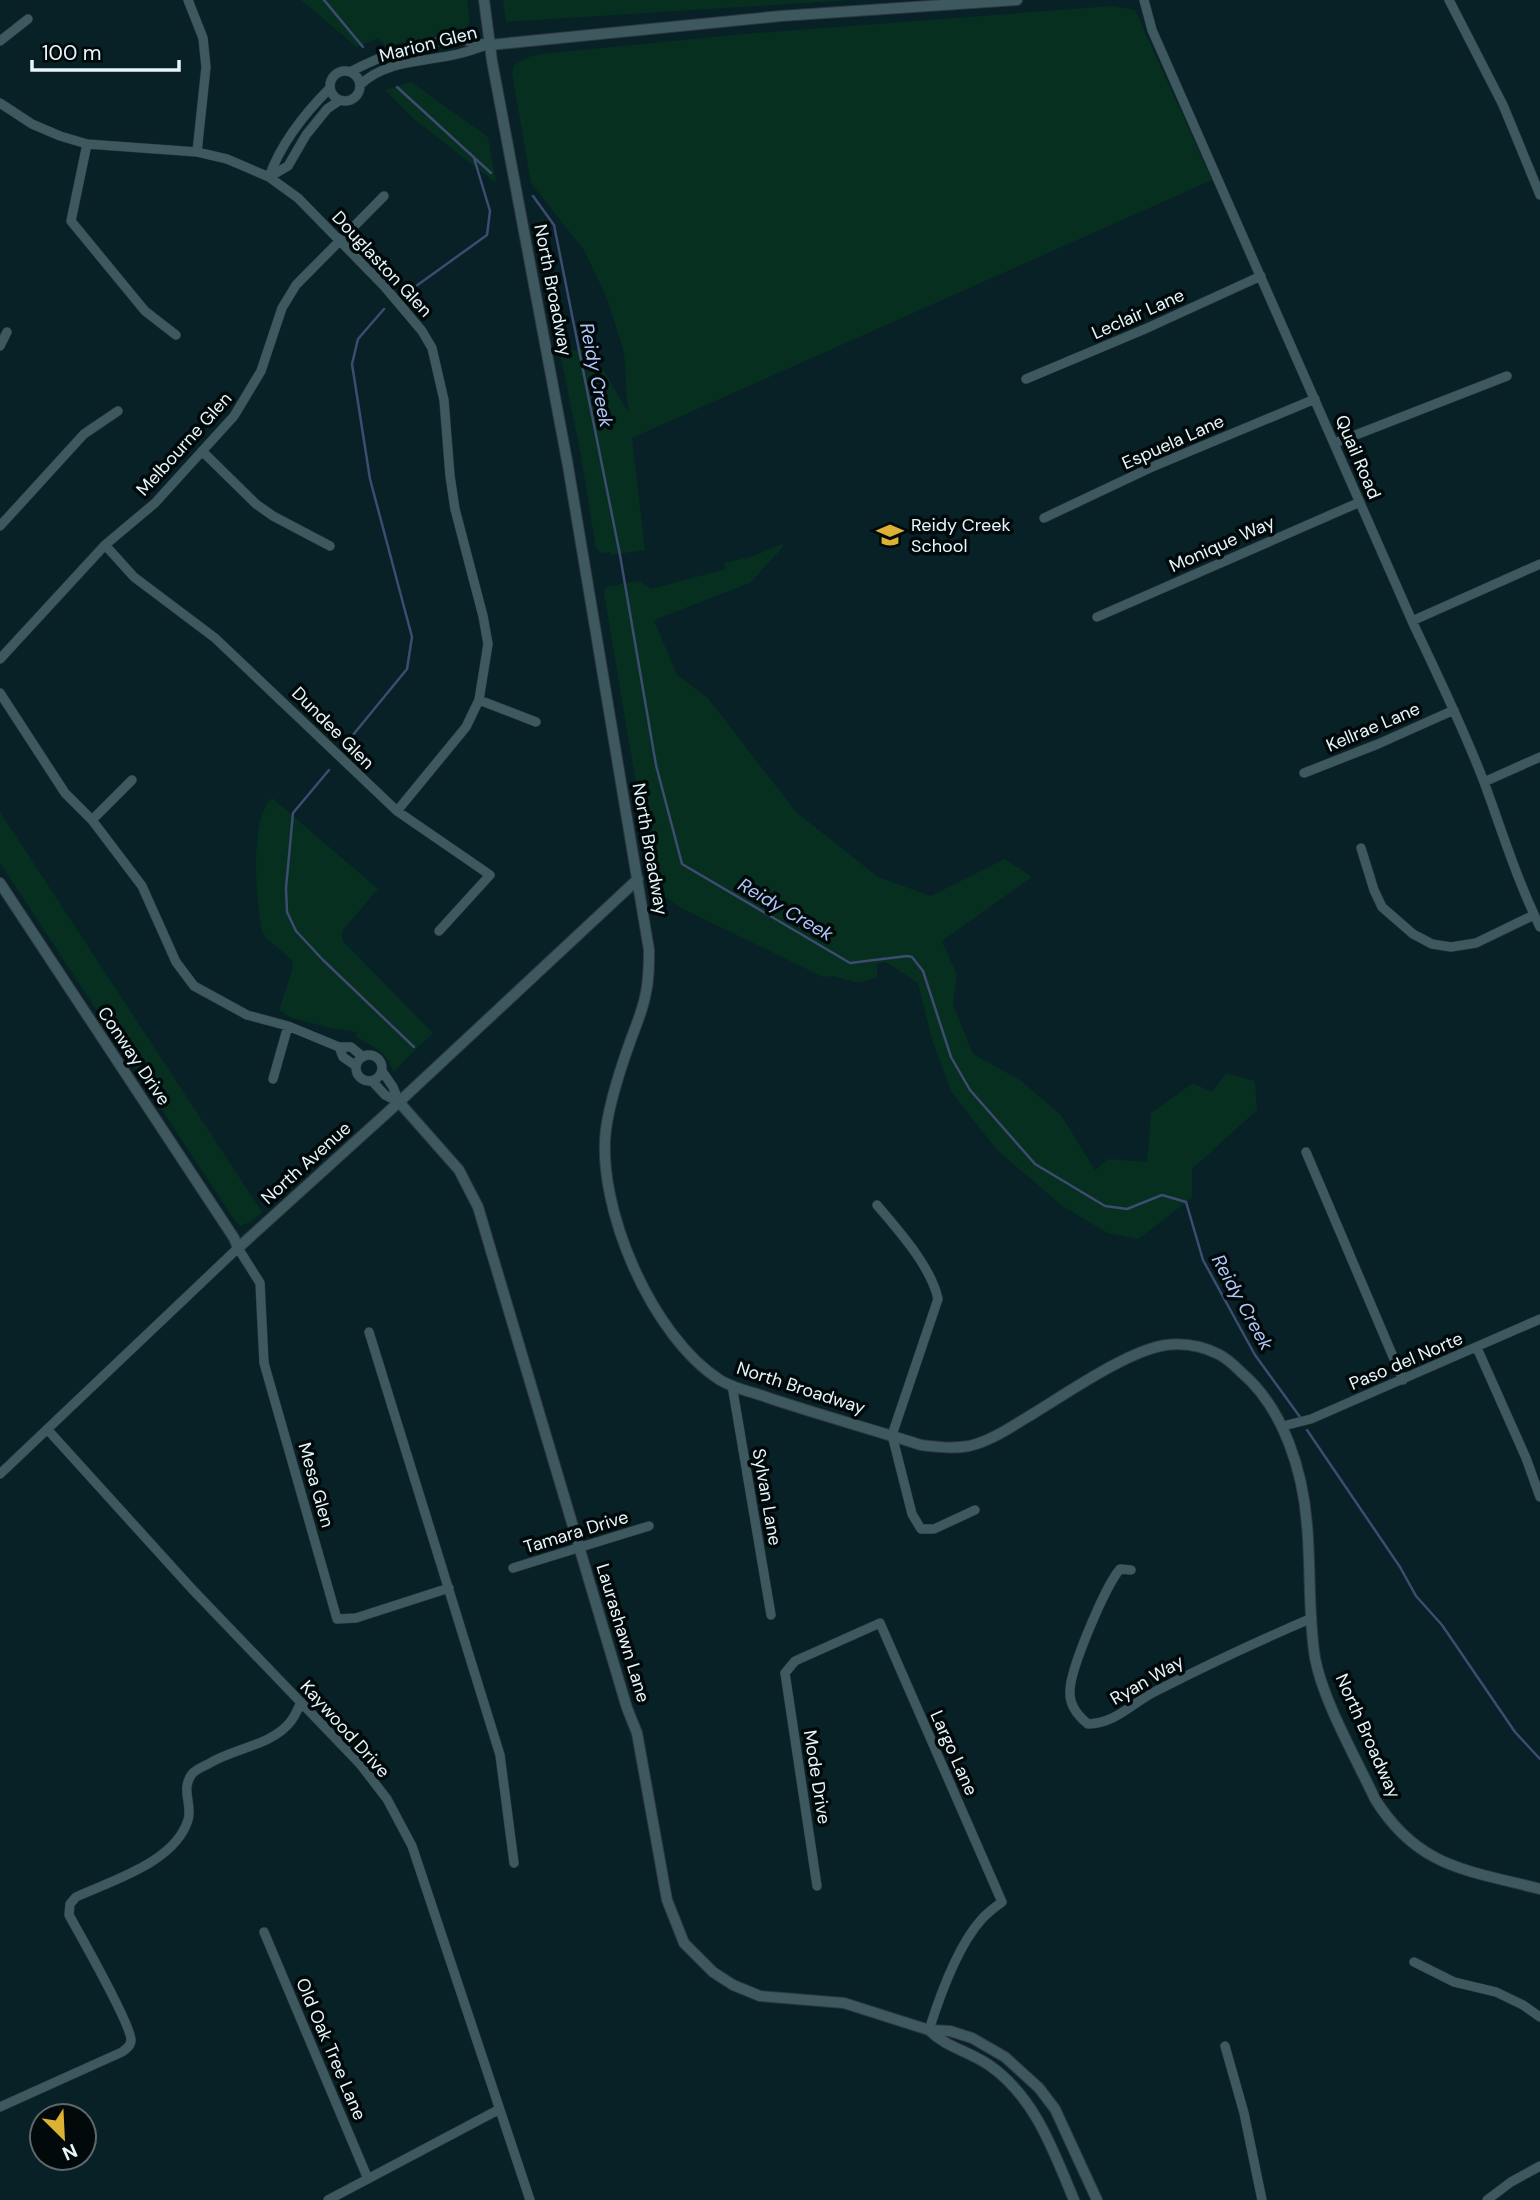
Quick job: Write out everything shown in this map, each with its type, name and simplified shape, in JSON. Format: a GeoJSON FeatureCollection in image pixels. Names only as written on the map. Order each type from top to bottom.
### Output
{"type":"FeatureCollection","features":[{"type":"Feature","properties":{"kind":"street"},"geometry":{"type":"LineString","coordinates":[[188,0],[203,38],[206,67],[197,152]]}},
{"type":"Feature","properties":{"kind":"street","name":"North Broadway"},"geometry":{"type":"LineString","coordinates":[[484,0],[489,45],[568,466],[649,950],[645,1000],[623,1063],[608,1120],[605,1157],[609,1192],[619,1234],[631,1264],[655,1307],[697,1362],[721,1381],[938,1447],[962,1447],[981,1442],[1133,1355],[1175,1345],[1204,1348],[1223,1356],[1255,1384],[1283,1426],[1304,1499],[1315,1659],[1327,1694],[1382,1811],[1414,1846],[1447,1865],[1540,1889]]}},
{"type":"Feature","properties":{"kind":"street"},"geometry":{"type":"LineString","coordinates":[[489,45],[781,16],[1017,0]]}},
{"type":"Feature","properties":{"kind":"street","name":"Quail Road"},"geometry":{"type":"LineString","coordinates":[[1144,0],[1152,30],[1412,621],[1454,710],[1540,927]]}},
{"type":"Feature","properties":{"kind":"street"},"geometry":{"type":"LineString","coordinates":[[1449,0],[1503,105],[1540,195]]}},
{"type":"Feature","properties":{"kind":"street"},"geometry":{"type":"LineString","coordinates":[[0,41],[28,19]]}},
{"type":"Feature","properties":{"kind":"street","name":"Marion Glen"},"geometry":{"type":"LineString","coordinates":[[350,72],[388,55],[413,48],[457,40],[489,45]]}},
{"type":"Feature","properties":{"kind":"street","name":"Marion Glen"},"geometry":{"type":"LineString","coordinates":[[360,85],[368,77],[405,63],[459,54],[489,45]]}},
{"type":"Feature","properties":{"kind":"street"},"geometry":{"type":"LineString","coordinates":[[269,177],[275,159],[285,143],[302,119],[331,88],[334,76],[339,72],[350,72],[355,75],[360,85],[354,97],[345,101],[335,97],[331,88]]}},
{"type":"Feature","properties":{"kind":"street"},"geometry":{"type":"LineString","coordinates":[[269,177],[288,166],[306,135],[327,109],[340,100]]}},
{"type":"Feature","properties":{"kind":"street","name":"Douglaston Glen"},"geometry":{"type":"LineString","coordinates":[[0,103],[32,124],[87,144],[197,152],[227,159],[269,177],[298,198],[384,286],[422,331],[432,348],[444,400],[455,509],[488,644],[479,700],[466,727],[397,811]]}},
{"type":"Feature","properties":{"kind":"street"},"geometry":{"type":"LineString","coordinates":[[87,144],[71,221],[145,311],[176,335]]}},
{"type":"Feature","properties":{"kind":"street","name":"Melbourne Glen"},"geometry":{"type":"LineString","coordinates":[[0,659],[105,545],[155,503],[234,416],[261,371],[282,308],[296,285],[384,196]]}},
{"type":"Feature","properties":{"kind":"street","name":"Leclair Lane"},"geometry":{"type":"LineString","coordinates":[[1026,379],[1261,276]]}},
{"type":"Feature","properties":{"kind":"street"},"geometry":{"type":"LineString","coordinates":[[0,346],[7,332]]}},
{"type":"Feature","properties":{"kind":"street"},"geometry":{"type":"LineString","coordinates":[[1335,443],[1507,376]]}},
{"type":"Feature","properties":{"kind":"street","name":"Espuela Lane"},"geometry":{"type":"LineString","coordinates":[[1044,518],[1152,467],[1315,399]]}},
{"type":"Feature","properties":{"kind":"street"},"geometry":{"type":"LineString","coordinates":[[0,526],[84,434],[118,411]]}},
{"type":"Feature","properties":{"kind":"street"},"geometry":{"type":"LineString","coordinates":[[202,451],[256,504],[330,546]]}},
{"type":"Feature","properties":{"kind":"street","name":"Monique Way"},"geometry":{"type":"LineString","coordinates":[[1097,617],[1360,502]]}},
{"type":"Feature","properties":{"kind":"street","name":"Dundee Glen"},"geometry":{"type":"LineString","coordinates":[[105,545],[134,578],[215,638],[397,811],[490,875],[439,930]]}},
{"type":"Feature","properties":{"kind":"street"},"geometry":{"type":"LineString","coordinates":[[1412,621],[1540,564]]}},
{"type":"Feature","properties":{"kind":"street"},"geometry":{"type":"LineString","coordinates":[[0,693],[65,793],[92,820],[142,886],[176,962],[194,986],[247,1015],[288,1026],[339,1047],[351,1047],[363,1056],[375,1057],[381,1063],[382,1071],[394,1087],[400,1102]]}},
{"type":"Feature","properties":{"kind":"street"},"geometry":{"type":"LineString","coordinates":[[479,700],[536,722]]}},
{"type":"Feature","properties":{"kind":"street","name":"Kellrae Lane"},"geometry":{"type":"LineString","coordinates":[[1304,773],[1454,710]]}},
{"type":"Feature","properties":{"kind":"street"},"geometry":{"type":"LineString","coordinates":[[1484,782],[1540,757]]}},
{"type":"Feature","properties":{"kind":"street"},"geometry":{"type":"LineString","coordinates":[[92,820],[132,780]]}},
{"type":"Feature","properties":{"kind":"street"},"geometry":{"type":"LineString","coordinates":[[1361,848],[1382,907],[1413,934],[1432,944],[1451,947],[1476,943],[1534,915]]}},
{"type":"Feature","properties":{"kind":"street","name":"North Avenue"},"geometry":{"type":"LineString","coordinates":[[0,1474],[238,1248],[400,1102],[638,879]]}},
{"type":"Feature","properties":{"kind":"street","name":"Conway Drive"},"geometry":{"type":"LineString","coordinates":[[0,883],[227,1227],[238,1248]]}},
{"type":"Feature","properties":{"kind":"street"},"geometry":{"type":"LineString","coordinates":[[273,1079],[288,1026]]}},
{"type":"Feature","properties":{"kind":"street"},"geometry":{"type":"LineString","coordinates":[[339,1047],[343,1057],[356,1066]]}},
{"type":"Feature","properties":{"kind":"street"},"geometry":{"type":"LineString","coordinates":[[363,1056],[356,1066],[356,1073],[361,1079],[372,1081],[385,1095],[400,1102]]}},
{"type":"Feature","properties":{"kind":"street"},"geometry":{"type":"LineString","coordinates":[[372,1081],[382,1071]]}},
{"type":"Feature","properties":{"kind":"street","name":"Laurashawn Lane"},"geometry":{"type":"LineString","coordinates":[[400,1102],[459,1170],[478,1207],[578,1547],[627,1708],[637,1732],[667,1900],[684,1943],[713,1972],[733,1985],[760,1996],[844,2003],[929,2030],[950,2031],[972,2038],[1005,2057],[1039,2088],[1055,2109],[1097,2200]]}},
{"type":"Feature","properties":{"kind":"street"},"geometry":{"type":"LineString","coordinates":[[1306,1152],[1403,1380]]}},
{"type":"Feature","properties":{"kind":"street"},"geometry":{"type":"LineString","coordinates":[[877,1205],[905,1239],[930,1279],[938,1299],[892,1435],[912,1514],[921,1529],[934,1529],[975,1510]]}},
{"type":"Feature","properties":{"kind":"street","name":"Mesa Glen"},"geometry":{"type":"LineString","coordinates":[[238,1248],[260,1283],[264,1363],[337,1619],[356,1618],[449,1588]]}},
{"type":"Feature","properties":{"kind":"street","name":"Paso del Norte"},"geometry":{"type":"LineString","coordinates":[[1283,1426],[1311,1419],[1540,1319]]}},
{"type":"Feature","properties":{"kind":"street"},"geometry":{"type":"LineString","coordinates":[[369,1332],[500,1755],[514,1863]]}},
{"type":"Feature","properties":{"kind":"street"},"geometry":{"type":"LineString","coordinates":[[1477,1348],[1526,1458],[1540,1497]]}},
{"type":"Feature","properties":{"kind":"street","name":"Sylvan Lane"},"geometry":{"type":"LineString","coordinates":[[732,1385],[771,1615]]}},
{"type":"Feature","properties":{"kind":"street","name":"Kaywood Drive"},"geometry":{"type":"LineString","coordinates":[[47,1429],[192,1589],[360,1763],[400,1820],[412,1846],[530,2200]]}},
{"type":"Feature","properties":{"kind":"street","name":"Tamara Drive"},"geometry":{"type":"LineString","coordinates":[[513,1568],[649,1526]]}},
{"type":"Feature","properties":{"kind":"street","name":"Ryan Way"},"geometry":{"type":"LineString","coordinates":[[1131,1570],[1120,1569],[1114,1576],[1096,1612],[1072,1679],[1069,1693],[1079,1717],[1088,1724],[1107,1722],[1149,1694],[1230,1653],[1312,1618]]}},
{"type":"Feature","properties":{"kind":"street","name":"Largo Lane"},"geometry":{"type":"LineString","coordinates":[[785,1673],[795,1661],[880,1623],[1002,1902],[983,1917],[974,1929],[943,1989],[929,2030]]}},
{"type":"Feature","properties":{"kind":"street","name":"Mode Drive"},"geometry":{"type":"LineString","coordinates":[[785,1673],[817,1886]]}},
{"type":"Feature","properties":{"kind":"street"},"geometry":{"type":"LineString","coordinates":[[0,2107],[122,2052],[129,2046],[131,2039],[124,2018],[69,1915],[70,1905],[76,1897],[151,1862],[172,1846],[185,1828],[189,1815],[186,1787],[193,1773],[216,1759],[266,1740],[290,1723],[301,1702]]}},
{"type":"Feature","properties":{"kind":"street","name":"Old Oak Tree Lane"},"geometry":{"type":"LineString","coordinates":[[264,1932],[368,2179]]}},
{"type":"Feature","properties":{"kind":"street"},"geometry":{"type":"LineString","coordinates":[[1414,1962],[1454,1982],[1496,1992],[1540,2017]]}},
{"type":"Feature","properties":{"kind":"street","name":"Laurashawn Lane"},"geometry":{"type":"LineString","coordinates":[[929,2030],[942,2043],[964,2051],[990,2066],[1021,2095],[1044,2130],[1074,2200]]}},
{"type":"Feature","properties":{"kind":"street"},"geometry":{"type":"LineString","coordinates":[[1224,2046],[1248,2126],[1262,2200]]}},
{"type":"Feature","properties":{"kind":"street"},"geometry":{"type":"LineString","coordinates":[[328,2200],[498,2110]]}},
{"type":"Feature","properties":{"kind":"street"},"geometry":{"type":"LineString","coordinates":[[1487,2200],[1511,2182],[1540,2166]]}},
{"type":"Feature","properties":{"kind":"green space"},"geometry":{"type":"Polygon","coordinates":[[[301,0],[467,0],[470,20],[465,31],[385,46],[378,38],[357,47],[301,0]]]}},
{"type":"Feature","properties":{"kind":"green space"},"geometry":{"type":"Polygon","coordinates":[[[503,0],[851,0],[506,22],[503,0]]]}},
{"type":"Feature","properties":{"kind":"green space"},"geometry":{"type":"Polygon","coordinates":[[[1112,6],[1135,10],[1212,180],[632,438],[645,550],[611,555],[610,552],[601,553],[596,548],[560,353],[590,347],[628,412],[624,352],[606,296],[584,250],[531,183],[512,73],[514,65],[541,54],[744,34],[1112,6]]]}},
{"type":"Feature","properties":{"kind":"green space"},"geometry":{"type":"Polygon","coordinates":[[[411,82],[488,137],[496,183],[415,120],[385,90],[411,82]]]}},
{"type":"Feature","properties":{"kind":"green space"},"geometry":{"type":"Polygon","coordinates":[[[782,544],[783,547],[750,583],[654,620],[677,675],[707,697],[796,812],[878,877],[931,896],[1005,859],[1032,877],[942,941],[957,975],[953,1005],[973,1054],[1020,1080],[1061,1115],[1095,1170],[1108,1159],[1147,1162],[1151,1113],[1193,1083],[1212,1092],[1226,1073],[1255,1081],[1257,1110],[1192,1169],[1192,1198],[1138,1239],[1107,1233],[1061,1205],[997,1150],[952,1093],[932,1040],[918,983],[886,962],[877,964],[877,977],[859,983],[833,976],[823,977],[683,909],[663,896],[659,888],[653,885],[604,593],[606,587],[639,581],[651,589],[726,569],[724,563],[751,557],[782,544]]]}},
{"type":"Feature","properties":{"kind":"green space"},"geometry":{"type":"Polygon","coordinates":[[[272,798],[378,889],[342,931],[342,940],[433,1033],[393,1072],[383,1054],[356,1037],[357,1032],[292,1018],[279,1010],[293,967],[292,960],[266,938],[262,931],[256,881],[260,823],[272,798]]]}},
{"type":"Feature","properties":{"kind":"green space"},"geometry":{"type":"Polygon","coordinates":[[[0,812],[262,1212],[252,1221],[241,1226],[235,1221],[0,863],[0,812]]]}},
{"type":"Feature","properties":{"kind":"waterway","name":"Reidy Creek"},"geometry":{"type":"LineString","coordinates":[[324,0],[363,47]]}},
{"type":"Feature","properties":{"kind":"waterway","name":"Reidy Creek"},"geometry":{"type":"LineString","coordinates":[[397,87],[491,173]]}},
{"type":"Feature","properties":{"kind":"waterway"},"geometry":{"type":"LineString","coordinates":[[412,289],[487,235],[490,211],[474,158]]}},
{"type":"Feature","properties":{"kind":"waterway","name":"Reidy Creek"},"geometry":{"type":"LineString","coordinates":[[533,196],[554,225],[620,555],[656,765],[682,864],[850,963],[912,957],[923,971],[951,1057],[970,1090],[1035,1164],[1105,1206],[1127,1209],[1162,1195],[1186,1202],[1203,1260],[1255,1355],[1300,1417]]}},
{"type":"Feature","properties":{"kind":"waterway"},"geometry":{"type":"LineString","coordinates":[[348,741],[407,669],[412,637],[370,479],[352,364],[358,339],[384,309]]}},
{"type":"Feature","properties":{"kind":"waterway"},"geometry":{"type":"LineString","coordinates":[[329,770],[293,813],[286,888],[287,912],[296,931],[323,960],[414,1047]]}},
{"type":"Feature","properties":{"kind":"waterway","name":"Reidy Creek"},"geometry":{"type":"LineString","coordinates":[[1307,1430],[1400,1567],[1416,1596],[1442,1625],[1515,1732],[1540,1759]]}},
{"type":"Feature","properties":{"kind":"place","name":"Reidy Creek School"},"geometry":{"type":"Point","coordinates":[890,535]}}]}
